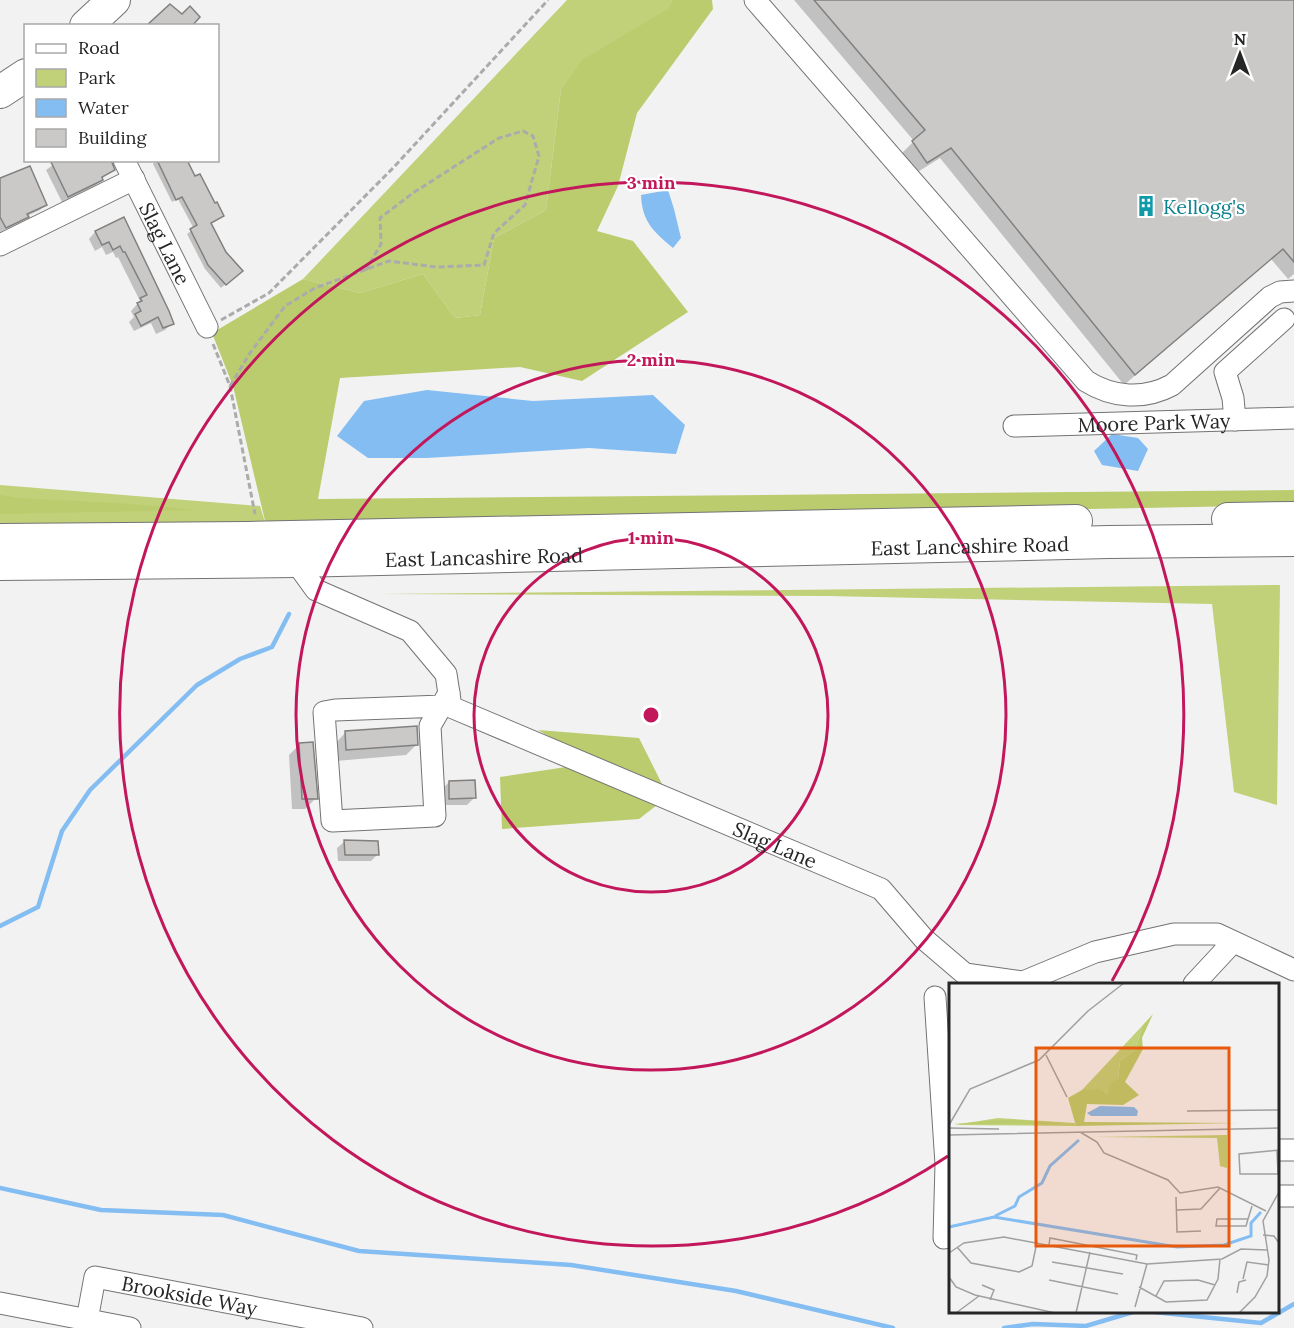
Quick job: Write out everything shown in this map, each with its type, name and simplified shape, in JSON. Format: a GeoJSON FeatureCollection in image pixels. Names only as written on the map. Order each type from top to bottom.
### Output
{"type":"FeatureCollection","features":[{"type":"Feature","properties":{"kind":"highway"},"geometry":{"type":"LineString","coordinates":[[88,24],[114,0]]}},
{"type":"Feature","properties":{"kind":"highway"},"geometry":{"type":"LineString","coordinates":[[0,92],[24,76]]}},
{"type":"Feature","properties":{"kind":"highway","name":"East Lancashire Road"},"geometry":{"type":"LineString","coordinates":[[0,564],[277,549],[1294,518]]}},
{"type":"Feature","properties":{"kind":"highway","name":"East Lancashire Road"},"geometry":{"type":"LineString","coordinates":[[0,540],[277,549],[1294,540]]}},
{"type":"Feature","properties":{"kind":"street"},"geometry":{"type":"LineString","coordinates":[[755,0],[1078,373],[1096,388],[1129,395],[1161,391],[1172,385],[1270,297],[1280,292],[1294,291]]}},
{"type":"Feature","properties":{"kind":"street","name":"Slag Lane"},"geometry":{"type":"LineString","coordinates":[[129,170],[207,327]]}},
{"type":"Feature","properties":{"kind":"street"},"geometry":{"type":"LineString","coordinates":[[0,245],[129,170]]}},
{"type":"Feature","properties":{"kind":"street"},"geometry":{"type":"LineString","coordinates":[[1235,420],[1233,398],[1225,372],[1284,319]]}},
{"type":"Feature","properties":{"kind":"street","name":"Moore Park Way"},"geometry":{"type":"LineString","coordinates":[[1014,426],[1294,418]]}},
{"type":"Feature","properties":{"kind":"street","name":"Slag Lane"},"geometry":{"type":"LineString","coordinates":[[277,549],[316,590],[410,631],[446,675],[445,700],[451,707],[881,889],[924,939],[965,974],[1023,982],[1095,952],[1174,934],[1217,934],[1294,970]]}},
{"type":"Feature","properties":{"kind":"street"},"geometry":{"type":"LineString","coordinates":[[445,700],[430,726],[435,816],[332,821],[324,712],[445,700]]}},
{"type":"Feature","properties":{"kind":"street"},"geometry":{"type":"LineString","coordinates":[[1195,983],[1233,942]]}},
{"type":"Feature","properties":{"kind":"street"},"geometry":{"type":"LineString","coordinates":[[935,997],[946,1085],[944,1238],[949,1237]]}},
{"type":"Feature","properties":{"kind":"street","name":"Brookside Way"},"geometry":{"type":"LineString","coordinates":[[87,1320],[94,1277],[362,1328]]}},
{"type":"Feature","properties":{"kind":"street"},"geometry":{"type":"LineString","coordinates":[[1,1308],[130,1328]]}},
{"type":"Feature","properties":{"kind":"path"},"geometry":{"type":"LineString","coordinates":[[277,549],[230,386],[207,327],[269,293],[393,168],[548,0]]}},
{"type":"Feature","properties":{"kind":"path"},"geometry":{"type":"LineString","coordinates":[[230,386],[250,353],[285,306],[315,288],[366,270],[389,261],[436,267],[484,265],[494,233],[525,205],[539,156],[533,136],[523,131],[500,138],[413,193],[380,218],[381,244],[366,270]]}},
{"type":"Feature","properties":{"kind":"green space"},"geometry":{"type":"Polygon","coordinates":[[[567,0],[672,0],[670,8],[583,60],[561,89],[546,210],[494,238],[480,315],[455,318],[423,274],[360,293],[303,279],[567,0]]]}},
{"type":"Feature","properties":{"kind":"green space"},"geometry":{"type":"Polygon","coordinates":[[[672,0],[712,0],[713,9],[637,113],[618,186],[597,231],[633,241],[688,312],[582,381],[520,367],[340,378],[318,499],[1294,490],[1294,505],[266,525],[233,386],[212,333],[303,279],[360,293],[423,274],[455,318],[480,315],[494,238],[546,210],[561,89],[582,60],[669,8],[672,0]]]}},
{"type":"Feature","properties":{"kind":"green space"},"geometry":{"type":"Polygon","coordinates":[[[0,485],[260,506],[266,525],[0,527],[0,485]]]}},
{"type":"Feature","properties":{"kind":"green space"},"geometry":{"type":"Polygon","coordinates":[[[0,495],[20,498],[199,510],[0,514],[0,495]]]}},
{"type":"Feature","properties":{"kind":"green space"},"geometry":{"type":"Polygon","coordinates":[[[1280,585],[1277,805],[1234,792],[1212,604],[827,596],[378,594],[1280,585]]]}},
{"type":"Feature","properties":{"kind":"green space"},"geometry":{"type":"Polygon","coordinates":[[[538,730],[639,738],[662,784],[657,805],[639,819],[502,829],[500,777],[566,767],[572,750],[538,730]]]}},
{"type":"Feature","properties":{"kind":"water"},"geometry":{"type":"Polygon","coordinates":[[[668,190],[681,238],[673,248],[650,226],[644,212],[641,195],[668,190]]]}},
{"type":"Feature","properties":{"kind":"water"},"geometry":{"type":"Polygon","coordinates":[[[427,390],[533,401],[653,395],[685,425],[676,454],[589,448],[427,458],[368,458],[337,436],[364,401],[427,390]]]}},
{"type":"Feature","properties":{"kind":"water"},"geometry":{"type":"Polygon","coordinates":[[[1112,434],[1138,438],[1148,449],[1138,471],[1102,465],[1094,451],[1112,434]]]}},
{"type":"Feature","properties":{"kind":"building","name":"Kellogg's"},"geometry":{"type":"Polygon","coordinates":[[[814,0],[1294,0],[1294,262],[1283,249],[1135,375],[951,148],[927,163],[912,141],[925,130],[814,0]]]}},
{"type":"Feature","properties":{"kind":"building"},"geometry":{"type":"Polygon","coordinates":[[[170,4],[182,14],[190,6],[200,17],[194,24],[148,24],[170,4]]]}},
{"type":"Feature","properties":{"kind":"building"},"geometry":{"type":"Polygon","coordinates":[[[51,162],[112,162],[115,170],[102,177],[103,180],[68,197],[51,162]]]}},
{"type":"Feature","properties":{"kind":"building"},"geometry":{"type":"Polygon","coordinates":[[[158,162],[188,162],[195,176],[200,174],[215,203],[217,202],[224,216],[211,223],[226,252],[243,271],[226,285],[208,265],[190,229],[197,225],[182,197],[176,200],[158,162]]]}},
{"type":"Feature","properties":{"kind":"building"},"geometry":{"type":"Polygon","coordinates":[[[30,166],[47,205],[27,214],[29,217],[6,228],[0,217],[0,178],[30,166]]]}},
{"type":"Feature","properties":{"kind":"building"},"geometry":{"type":"Polygon","coordinates":[[[124,217],[174,324],[163,328],[158,317],[141,326],[135,314],[141,311],[137,303],[142,301],[140,298],[147,295],[125,252],[120,246],[113,250],[109,242],[102,245],[95,231],[124,217]]]}},
{"type":"Feature","properties":{"kind":"building"},"geometry":{"type":"Polygon","coordinates":[[[417,726],[418,745],[346,750],[345,731],[417,726]]]}},
{"type":"Feature","properties":{"kind":"building"},"geometry":{"type":"Polygon","coordinates":[[[313,742],[318,799],[302,799],[299,743],[313,742]]]}},
{"type":"Feature","properties":{"kind":"building"},"geometry":{"type":"Polygon","coordinates":[[[475,780],[476,798],[449,799],[449,781],[475,780]]]}},
{"type":"Feature","properties":{"kind":"building"},"geometry":{"type":"Polygon","coordinates":[[[344,840],[378,841],[379,855],[345,855],[344,840]]]}},
{"type":"Feature","properties":{"kind":"waterway"},"geometry":{"type":"LineString","coordinates":[[0,926],[38,907],[62,831],[90,790],[197,685],[240,659],[272,647],[289,614]]}},
{"type":"Feature","properties":{"kind":"waterway"},"geometry":{"type":"LineString","coordinates":[[0,1188],[101,1210],[223,1215],[359,1251],[571,1265],[736,1291],[893,1328]]}},
{"type":"Feature","properties":{"kind":"waterway"},"geometry":{"type":"LineString","coordinates":[[1279,1313],[1294,1304]]}},
{"type":"Feature","properties":{"kind":"waterway"},"geometry":{"type":"LineString","coordinates":[[1004,1328],[1033,1324],[1086,1326],[1130,1313]]}},
{"type":"Feature","properties":{"kind":"waterway"},"geometry":{"type":"LineString","coordinates":[[1164,1313],[1261,1323],[1278,1313]]}},
{"type":"Feature","properties":{"kind":"place","name":"Kellogg's"},"geometry":{"type":"Point","coordinates":[1146,206]}}]}
